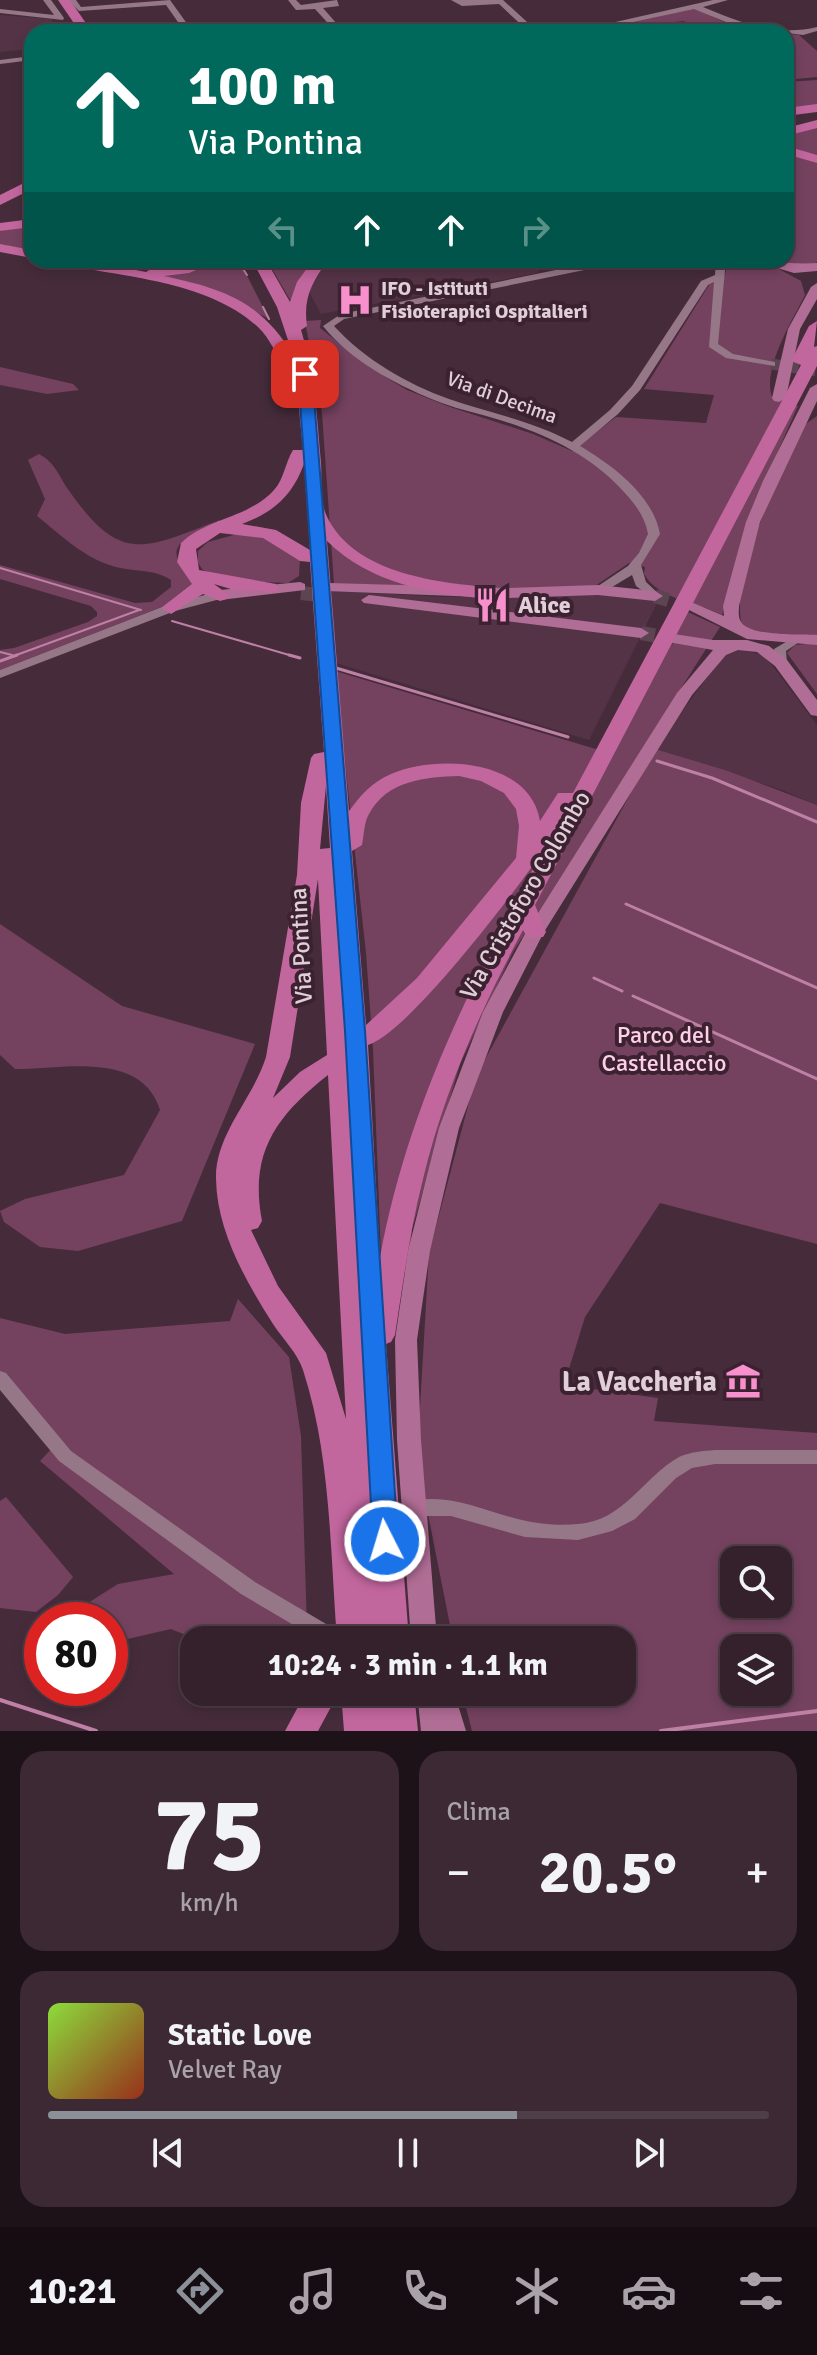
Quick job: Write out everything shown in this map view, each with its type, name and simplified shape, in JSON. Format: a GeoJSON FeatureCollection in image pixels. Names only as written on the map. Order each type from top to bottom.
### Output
{"type":"FeatureCollection","features":[{"type":"Feature","properties":{"kind":"highway"},"geometry":{"type":"LineString","coordinates":[[64,0],[82,24]]}},
{"type":"Feature","properties":{"kind":"highway"},"geometry":{"type":"LineString","coordinates":[[80,3],[86,24]]}},
{"type":"Feature","properties":{"kind":"highway"},"geometry":{"type":"LineString","coordinates":[[794,111],[817,108]]}},
{"type":"Feature","properties":{"kind":"highway"},"geometry":{"type":"LineString","coordinates":[[794,119],[817,120]]}},
{"type":"Feature","properties":{"kind":"highway"},"geometry":{"type":"LineString","coordinates":[[794,124],[817,120]]}},
{"type":"Feature","properties":{"kind":"highway"},"geometry":{"type":"LineString","coordinates":[[794,129],[817,120]]}},
{"type":"Feature","properties":{"kind":"highway"},"geometry":{"type":"LineString","coordinates":[[794,152],[817,159]]}},
{"type":"Feature","properties":{"kind":"highway"},"geometry":{"type":"LineString","coordinates":[[0,201],[24,188]]}},
{"type":"Feature","properties":{"kind":"highway"},"geometry":{"type":"LineString","coordinates":[[0,220],[24,217]]}},
{"type":"Feature","properties":{"kind":"highway"},"geometry":{"type":"LineString","coordinates":[[0,227],[24,224]]}},
{"type":"Feature","properties":{"kind":"highway"},"geometry":{"type":"LineString","coordinates":[[0,248],[24,252]]}},
{"type":"Feature","properties":{"kind":"highway"},"geometry":{"type":"LineString","coordinates":[[97,268],[188,288],[230,301],[264,324],[291,365]]}},
{"type":"Feature","properties":{"kind":"highway"},"geometry":{"type":"LineString","coordinates":[[135,268],[160,272],[194,268]]}},
{"type":"Feature","properties":{"kind":"highway","name":"Via Pontina"},"geometry":{"type":"LineString","coordinates":[[250,268],[274,310],[291,365],[307,574],[345,885],[375,1371]]}},
{"type":"Feature","properties":{"kind":"highway","name":"Via Pontina"},"geometry":{"type":"LineString","coordinates":[[264,268],[285,305],[298,343],[307,394],[316,510],[307,574]]}},
{"type":"Feature","properties":{"kind":"highway"},"geometry":{"type":"LineString","coordinates":[[298,343],[300,330],[296,302],[307,275],[314,268]]}},
{"type":"Feature","properties":{"kind":"highway","name":"Via Cristoforo Colombo"},"geometry":{"type":"LineString","coordinates":[[365,1038],[387,1022],[422,988],[525,861],[555,816],[817,326]]}},
{"type":"Feature","properties":{"kind":"highway","name":"Via Cristoforo Colombo"},"geometry":{"type":"LineString","coordinates":[[375,1371],[403,1206],[427,1122],[472,1006],[817,351]]}},
{"type":"Feature","properties":{"kind":"highway"},"geometry":{"type":"LineString","coordinates":[[764,450],[789,442]]}},
{"type":"Feature","properties":{"kind":"highway"},"geometry":{"type":"LineString","coordinates":[[218,591],[188,566],[185,553],[188,545],[213,530],[249,516],[275,499],[288,483],[299,454]]}},
{"type":"Feature","properties":{"kind":"highway"},"geometry":{"type":"LineString","coordinates":[[316,510],[332,537],[376,568],[435,585],[490,593]]}},
{"type":"Feature","properties":{"kind":"highway"},"geometry":{"type":"LineString","coordinates":[[213,530],[264,530],[285,538],[307,574]]}},
{"type":"Feature","properties":{"kind":"highway"},"geometry":{"type":"LineString","coordinates":[[188,566],[213,580],[269,588]]}},
{"type":"Feature","properties":{"kind":"highway"},"geometry":{"type":"LineString","coordinates":[[171,608],[218,591]]}},
{"type":"Feature","properties":{"kind":"highway","name":"Via Pontina"},"geometry":{"type":"LineString","coordinates":[[325,712],[321,758],[372,1626]]}},
{"type":"Feature","properties":{"kind":"highway"},"geometry":{"type":"LineString","coordinates":[[317,1365],[286,1320],[246,1249],[232,1212],[227,1181],[235,1145],[269,1086],[278,1057],[309,867],[312,803],[321,758]]}},
{"type":"Feature","properties":{"kind":"highway"},"geometry":{"type":"LineString","coordinates":[[345,885],[352,861],[351,830],[358,809],[372,792],[384,784],[426,771],[473,773],[498,781],[514,791],[529,817],[525,861]]}},
{"type":"Feature","properties":{"kind":"highway"},"geometry":{"type":"LineString","coordinates":[[524,905],[535,932]]}},
{"type":"Feature","properties":{"kind":"highway"},"geometry":{"type":"LineString","coordinates":[[328,1063],[293,1090],[268,1117],[252,1144],[244,1179],[245,1208],[251,1228],[317,1365],[334,1426],[352,1626]]}},
{"type":"Feature","properties":{"kind":"highway"},"geometry":{"type":"LineString","coordinates":[[375,1371],[392,1626]]}},
{"type":"Feature","properties":{"kind":"highway"},"geometry":{"type":"LineString","coordinates":[[342,1626],[349,1598]]}},
{"type":"Feature","properties":{"kind":"highway"},"geometry":{"type":"LineString","coordinates":[[301,1731],[315,1706]]}},
{"type":"Feature","properties":{"kind":"highway"},"geometry":{"type":"LineString","coordinates":[[358,1706],[360,1731]]}},
{"type":"Feature","properties":{"kind":"highway"},"geometry":{"type":"LineString","coordinates":[[378,1706],[381,1731]]}},
{"type":"Feature","properties":{"kind":"highway"},"geometry":{"type":"LineString","coordinates":[[399,1706],[402,1731]]}},
{"type":"Feature","properties":{"kind":"main road"},"geometry":{"type":"LineString","coordinates":[[794,266],[817,267]]}},
{"type":"Feature","properties":{"kind":"main road"},"geometry":{"type":"LineString","coordinates":[[784,268],[806,278],[815,291]]}},
{"type":"Feature","properties":{"kind":"main road","name":"Via Cristoforo Colombo"},"geometry":{"type":"LineString","coordinates":[[779,398],[792,335],[815,291]]}},
{"type":"Feature","properties":{"kind":"main road"},"geometry":{"type":"LineString","coordinates":[[738,637],[732,621],[732,603],[760,501],[817,388]]}},
{"type":"Feature","properties":{"kind":"main road"},"geometry":{"type":"LineString","coordinates":[[801,419],[817,414]]}},
{"type":"Feature","properties":{"kind":"main road"},"geometry":{"type":"LineString","coordinates":[[218,591],[269,588],[307,574]]}},
{"type":"Feature","properties":{"kind":"main road"},"geometry":{"type":"LineString","coordinates":[[218,591],[307,574]]}},
{"type":"Feature","properties":{"kind":"main road"},"geometry":{"type":"LineString","coordinates":[[414,598],[598,590],[655,596]]}},
{"type":"Feature","properties":{"kind":"main road"},"geometry":{"type":"LineString","coordinates":[[330,592],[414,598],[641,633]]}},
{"type":"Feature","properties":{"kind":"main road"},"geometry":{"type":"LineString","coordinates":[[691,607],[781,663],[817,711]]}},
{"type":"Feature","properties":{"kind":"main road"},"geometry":{"type":"LineString","coordinates":[[674,639],[738,637],[817,640]]}},
{"type":"Feature","properties":{"kind":"main road","name":"Via Cristoforo Colombo"},"geometry":{"type":"LineString","coordinates":[[423,1626],[405,1357],[409,1306],[419,1251],[449,1128],[493,1012],[535,932],[679,701],[720,652],[738,637]]}},
{"type":"Feature","properties":{"kind":"main road"},"geometry":{"type":"LineString","coordinates":[[431,1706],[434,1731]]}},
{"type":"Feature","properties":{"kind":"main road"},"geometry":{"type":"LineString","coordinates":[[445,1706],[453,1731]]}},
{"type":"Feature","properties":{"kind":"street"},"geometry":{"type":"LineString","coordinates":[[47,0],[56,9]]}},
{"type":"Feature","properties":{"kind":"street"},"geometry":{"type":"LineString","coordinates":[[292,0],[299,8],[336,4],[333,0]]}},
{"type":"Feature","properties":{"kind":"street"},"geometry":{"type":"LineString","coordinates":[[455,0],[462,4],[500,1],[525,24]]}},
{"type":"Feature","properties":{"kind":"street"},"geometry":{"type":"LineString","coordinates":[[681,0],[736,24]]}},
{"type":"Feature","properties":{"kind":"street"},"geometry":{"type":"LineString","coordinates":[[613,24],[724,0]]}},
{"type":"Feature","properties":{"kind":"street"},"geometry":{"type":"LineString","coordinates":[[80,3],[96,9],[167,2],[183,24]]}},
{"type":"Feature","properties":{"kind":"street"},"geometry":{"type":"LineString","coordinates":[[80,3],[96,9]]}},
{"type":"Feature","properties":{"kind":"street"},"geometry":{"type":"LineString","coordinates":[[317,6],[333,24]]}},
{"type":"Feature","properties":{"kind":"street"},"geometry":{"type":"LineString","coordinates":[[0,11],[33,14],[56,9]]}},
{"type":"Feature","properties":{"kind":"street"},"geometry":{"type":"LineString","coordinates":[[794,33],[817,29]]}},
{"type":"Feature","properties":{"kind":"street"},"geometry":{"type":"LineString","coordinates":[[12,61],[21,57],[24,52]]}},
{"type":"Feature","properties":{"kind":"street"},"geometry":{"type":"LineString","coordinates":[[0,62],[24,59]]}},
{"type":"Feature","properties":{"kind":"street","name":"Via di Decima"},"geometry":{"type":"LineString","coordinates":[[580,268],[341,317],[330,323],[330,329],[350,346],[412,386],[465,408],[506,418],[572,447],[614,473],[651,522],[653,536],[636,566]]}},
{"type":"Feature","properties":{"kind":"street"},"geometry":{"type":"LineString","coordinates":[[720,268],[713,345],[730,356],[771,364]]}},
{"type":"Feature","properties":{"kind":"street"},"geometry":{"type":"LineString","coordinates":[[572,447],[629,398],[704,283],[718,277]]}},
{"type":"Feature","properties":{"kind":"street"},"geometry":{"type":"LineString","coordinates":[[598,590],[618,581],[636,566],[640,583],[655,596]]}},
{"type":"Feature","properties":{"kind":"street"},"geometry":{"type":"LineString","coordinates":[[0,674],[171,608]]}},
{"type":"Feature","properties":{"kind":"street"},"geometry":{"type":"LineString","coordinates":[[781,663],[780,649],[796,640]]}},
{"type":"Feature","properties":{"kind":"street"},"geometry":{"type":"LineString","coordinates":[[0,1378],[65,1456],[248,1588],[314,1626]]}},
{"type":"Feature","properties":{"kind":"street"},"geometry":{"type":"LineString","coordinates":[[414,1508],[457,1509],[525,1529],[578,1532],[605,1526],[628,1514],[669,1473],[688,1461],[715,1457],[817,1457]]}},
{"type":"Feature","properties":{"kind":"shaded area"},"geometry":{"type":"Polygon","coordinates":[[[0,15],[51,19],[56,24],[24,24],[24,50],[0,52],[0,15]]]}},
{"type":"Feature","properties":{"kind":"shaded area","name":"IFO - Istituti Fisioterapici Ospitalieri"},"geometry":{"type":"Polygon","coordinates":[[[321,268],[542,268],[537,273],[321,314],[306,286],[321,268]]]}},
{"type":"Feature","properties":{"kind":"shaded area"},"geometry":{"type":"Polygon","coordinates":[[[330,591],[445,597],[601,593],[659,599],[589,740],[336,663],[330,591]]]}},
{"type":"Feature","properties":{"kind":"shaded area"},"geometry":{"type":"Polygon","coordinates":[[[741,649],[762,655],[771,664],[817,725],[817,805],[782,790],[655,749],[724,654],[741,649]]]}},
{"type":"Feature","properties":{"kind":"green space"},"geometry":{"type":"Polygon","coordinates":[[[694,8],[729,24],[688,24],[684,21],[621,24],[694,8]]]}},
{"type":"Feature","properties":{"kind":"green space"},"geometry":{"type":"Polygon","coordinates":[[[794,35],[799,35],[817,51],[817,77],[794,79],[794,35]]]}},
{"type":"Feature","properties":{"kind":"green space"},"geometry":{"type":"Polygon","coordinates":[[[817,80],[817,105],[794,109],[794,81],[817,80]]]}},
{"type":"Feature","properties":{"kind":"green space"},"geometry":{"type":"Polygon","coordinates":[[[817,125],[817,158],[794,150],[794,132],[817,125]]]}},
{"type":"Feature","properties":{"kind":"green space"},"geometry":{"type":"Polygon","coordinates":[[[794,156],[817,162],[817,262],[811,266],[794,264],[794,156]]]}},
{"type":"Feature","properties":{"kind":"green space"},"geometry":{"type":"Polygon","coordinates":[[[24,227],[24,252],[0,247],[0,231],[24,227]]]}},
{"type":"Feature","properties":{"kind":"green space"},"geometry":{"type":"Polygon","coordinates":[[[243,268],[269,319],[246,307],[150,275],[243,268]]]}},
{"type":"Feature","properties":{"kind":"green space"},"geometry":{"type":"Polygon","coordinates":[[[272,268],[313,268],[293,305],[272,268]]]}},
{"type":"Feature","properties":{"kind":"green space"},"geometry":{"type":"Polygon","coordinates":[[[726,268],[777,268],[801,281],[805,295],[780,345],[770,386],[772,397],[798,406],[756,508],[722,615],[659,590],[644,574],[645,567],[629,563],[595,586],[544,589],[334,584],[322,413],[305,321],[321,320],[320,328],[369,367],[407,390],[533,434],[572,451],[616,417],[706,423],[714,395],[644,389],[709,285],[725,275],[726,268]]]}},
{"type":"Feature","properties":{"kind":"green space"},"geometry":{"type":"Polygon","coordinates":[[[0,367],[73,384],[79,390],[47,394],[0,385],[0,367]]]}},
{"type":"Feature","properties":{"kind":"green space"},"geometry":{"type":"Polygon","coordinates":[[[817,416],[817,636],[758,635],[742,626],[740,604],[750,552],[759,524],[803,426],[817,416]]]}},
{"type":"Feature","properties":{"kind":"green space"},"geometry":{"type":"Polygon","coordinates":[[[39,454],[54,466],[88,516],[105,532],[121,541],[153,543],[220,520],[218,525],[192,536],[178,547],[179,562],[196,586],[174,602],[0,670],[0,650],[88,622],[97,616],[97,612],[91,606],[0,579],[0,565],[135,603],[152,602],[171,587],[171,580],[158,574],[116,567],[94,558],[37,516],[45,499],[28,460],[39,454]]]}},
{"type":"Feature","properties":{"kind":"green space"},"geometry":{"type":"Polygon","coordinates":[[[241,533],[264,533],[300,559],[299,576],[288,583],[231,581],[203,570],[198,563],[198,551],[208,542],[241,533]]]}},
{"type":"Feature","properties":{"kind":"green space"},"geometry":{"type":"Polygon","coordinates":[[[675,606],[720,627],[513,952],[460,1064],[412,1229],[408,1274],[381,1256],[366,953],[335,671],[599,750],[675,606]]]}},
{"type":"Feature","properties":{"kind":"green space"},"geometry":{"type":"Polygon","coordinates":[[[817,643],[817,694],[787,653],[795,645],[817,643]]]}},
{"type":"Feature","properties":{"kind":"green space","name":"Parco del Castellaccio"},"geometry":{"type":"Polygon","coordinates":[[[655,749],[728,771],[817,805],[817,1244],[660,1203],[585,1317],[564,1385],[658,1398],[654,1421],[817,1433],[817,1731],[472,1731],[466,1706],[636,1706],[636,1626],[450,1626],[417,1459],[429,1253],[476,1076],[655,749]]]}},
{"type":"Feature","properties":{"kind":"green space"},"geometry":{"type":"Polygon","coordinates":[[[0,924],[122,1006],[255,1044],[182,1221],[78,1251],[40,1247],[4,1222],[0,1211],[25,1199],[124,1175],[160,1110],[151,1091],[136,1078],[119,1071],[77,1066],[15,1069],[0,1055],[0,924]]]}},
{"type":"Feature","properties":{"kind":"green space"},"geometry":{"type":"Polygon","coordinates":[[[238,1299],[289,1357],[301,1436],[307,1626],[180,1626],[180,1633],[171,1629],[128,1639],[128,1602],[90,1602],[118,1584],[174,1574],[40,1461],[55,1445],[0,1379],[0,1318],[65,1334],[230,1321],[238,1299]]]}},
{"type":"Feature","properties":{"kind":"green space"},"geometry":{"type":"Polygon","coordinates":[[[6,1497],[73,1577],[49,1602],[24,1602],[24,1611],[0,1608],[0,1501],[6,1497]]]}},
{"type":"Feature","properties":{"kind":"waterway"},"geometry":{"type":"LineString","coordinates":[[141,268],[153,270]]}},
{"type":"Feature","properties":{"kind":"waterway"},"geometry":{"type":"LineString","coordinates":[[242,268],[247,275]]}},
{"type":"Feature","properties":{"kind":"waterway"},"geometry":{"type":"LineString","coordinates":[[263,307],[269,319]]}},
{"type":"Feature","properties":{"kind":"waterway"},"geometry":{"type":"LineString","coordinates":[[0,568],[141,610]]}},
{"type":"Feature","properties":{"kind":"waterway"},"geometry":{"type":"LineString","coordinates":[[11,657],[139,610]]}},
{"type":"Feature","properties":{"kind":"waterway"},"geometry":{"type":"LineString","coordinates":[[172,621],[291,656]]}},
{"type":"Feature","properties":{"kind":"waterway"},"geometry":{"type":"LineString","coordinates":[[0,652],[12,655]]}},
{"type":"Feature","properties":{"kind":"waterway"},"geometry":{"type":"LineString","coordinates":[[0,661],[17,655]]}},
{"type":"Feature","properties":{"kind":"waterway"},"geometry":{"type":"LineString","coordinates":[[291,656],[300,658]]}},
{"type":"Feature","properties":{"kind":"waterway"},"geometry":{"type":"LineString","coordinates":[[291,656],[296,657]]}},
{"type":"Feature","properties":{"kind":"waterway"},"geometry":{"type":"LineString","coordinates":[[336,668],[568,737]]}},
{"type":"Feature","properties":{"kind":"waterway"},"geometry":{"type":"LineString","coordinates":[[657,761],[712,778],[817,822]]}},
{"type":"Feature","properties":{"kind":"waterway"},"geometry":{"type":"LineString","coordinates":[[626,904],[817,988]]}},
{"type":"Feature","properties":{"kind":"waterway"},"geometry":{"type":"LineString","coordinates":[[594,978],[622,991]]}},
{"type":"Feature","properties":{"kind":"waterway"},"geometry":{"type":"LineString","coordinates":[[633,996],[817,1079]]}},
{"type":"Feature","properties":{"kind":"waterway"},"geometry":{"type":"LineString","coordinates":[[0,1700],[96,1731]]}},
{"type":"Feature","properties":{"kind":"waterway"},"geometry":{"type":"LineString","coordinates":[[661,1731],[817,1711]]}},
{"type":"Feature","properties":{"kind":"tunnel"},"geometry":{"type":"LineString","coordinates":[[771,364],[817,371]]}},
{"type":"Feature","properties":{"kind":"tunnel"},"geometry":{"type":"LineString","coordinates":[[301,593],[330,596]]}},
{"type":"Feature","properties":{"kind":"tunnel"},"geometry":{"type":"LineString","coordinates":[[655,596],[691,607]]}},
{"type":"Feature","properties":{"kind":"tunnel"},"geometry":{"type":"LineString","coordinates":[[641,633],[674,639]]}},
{"type":"Feature","properties":{"kind":"place","name":"IFO - Istituti Fisioterapici Ospitalieri"},"geometry":{"type":"Point","coordinates":[355,300]}},
{"type":"Feature","properties":{"kind":"place","name":"Alice"},"geometry":{"type":"Point","coordinates":[492,605]}},
{"type":"Feature","properties":{"kind":"place","name":"La Vaccheria"},"geometry":{"type":"Point","coordinates":[743,1381]}},
{"type":"Feature","properties":{"kind":"route"},"geometry":{"type":"LineString","coordinates":[[305,374],[355,1031],[385,1541]]}}]}
